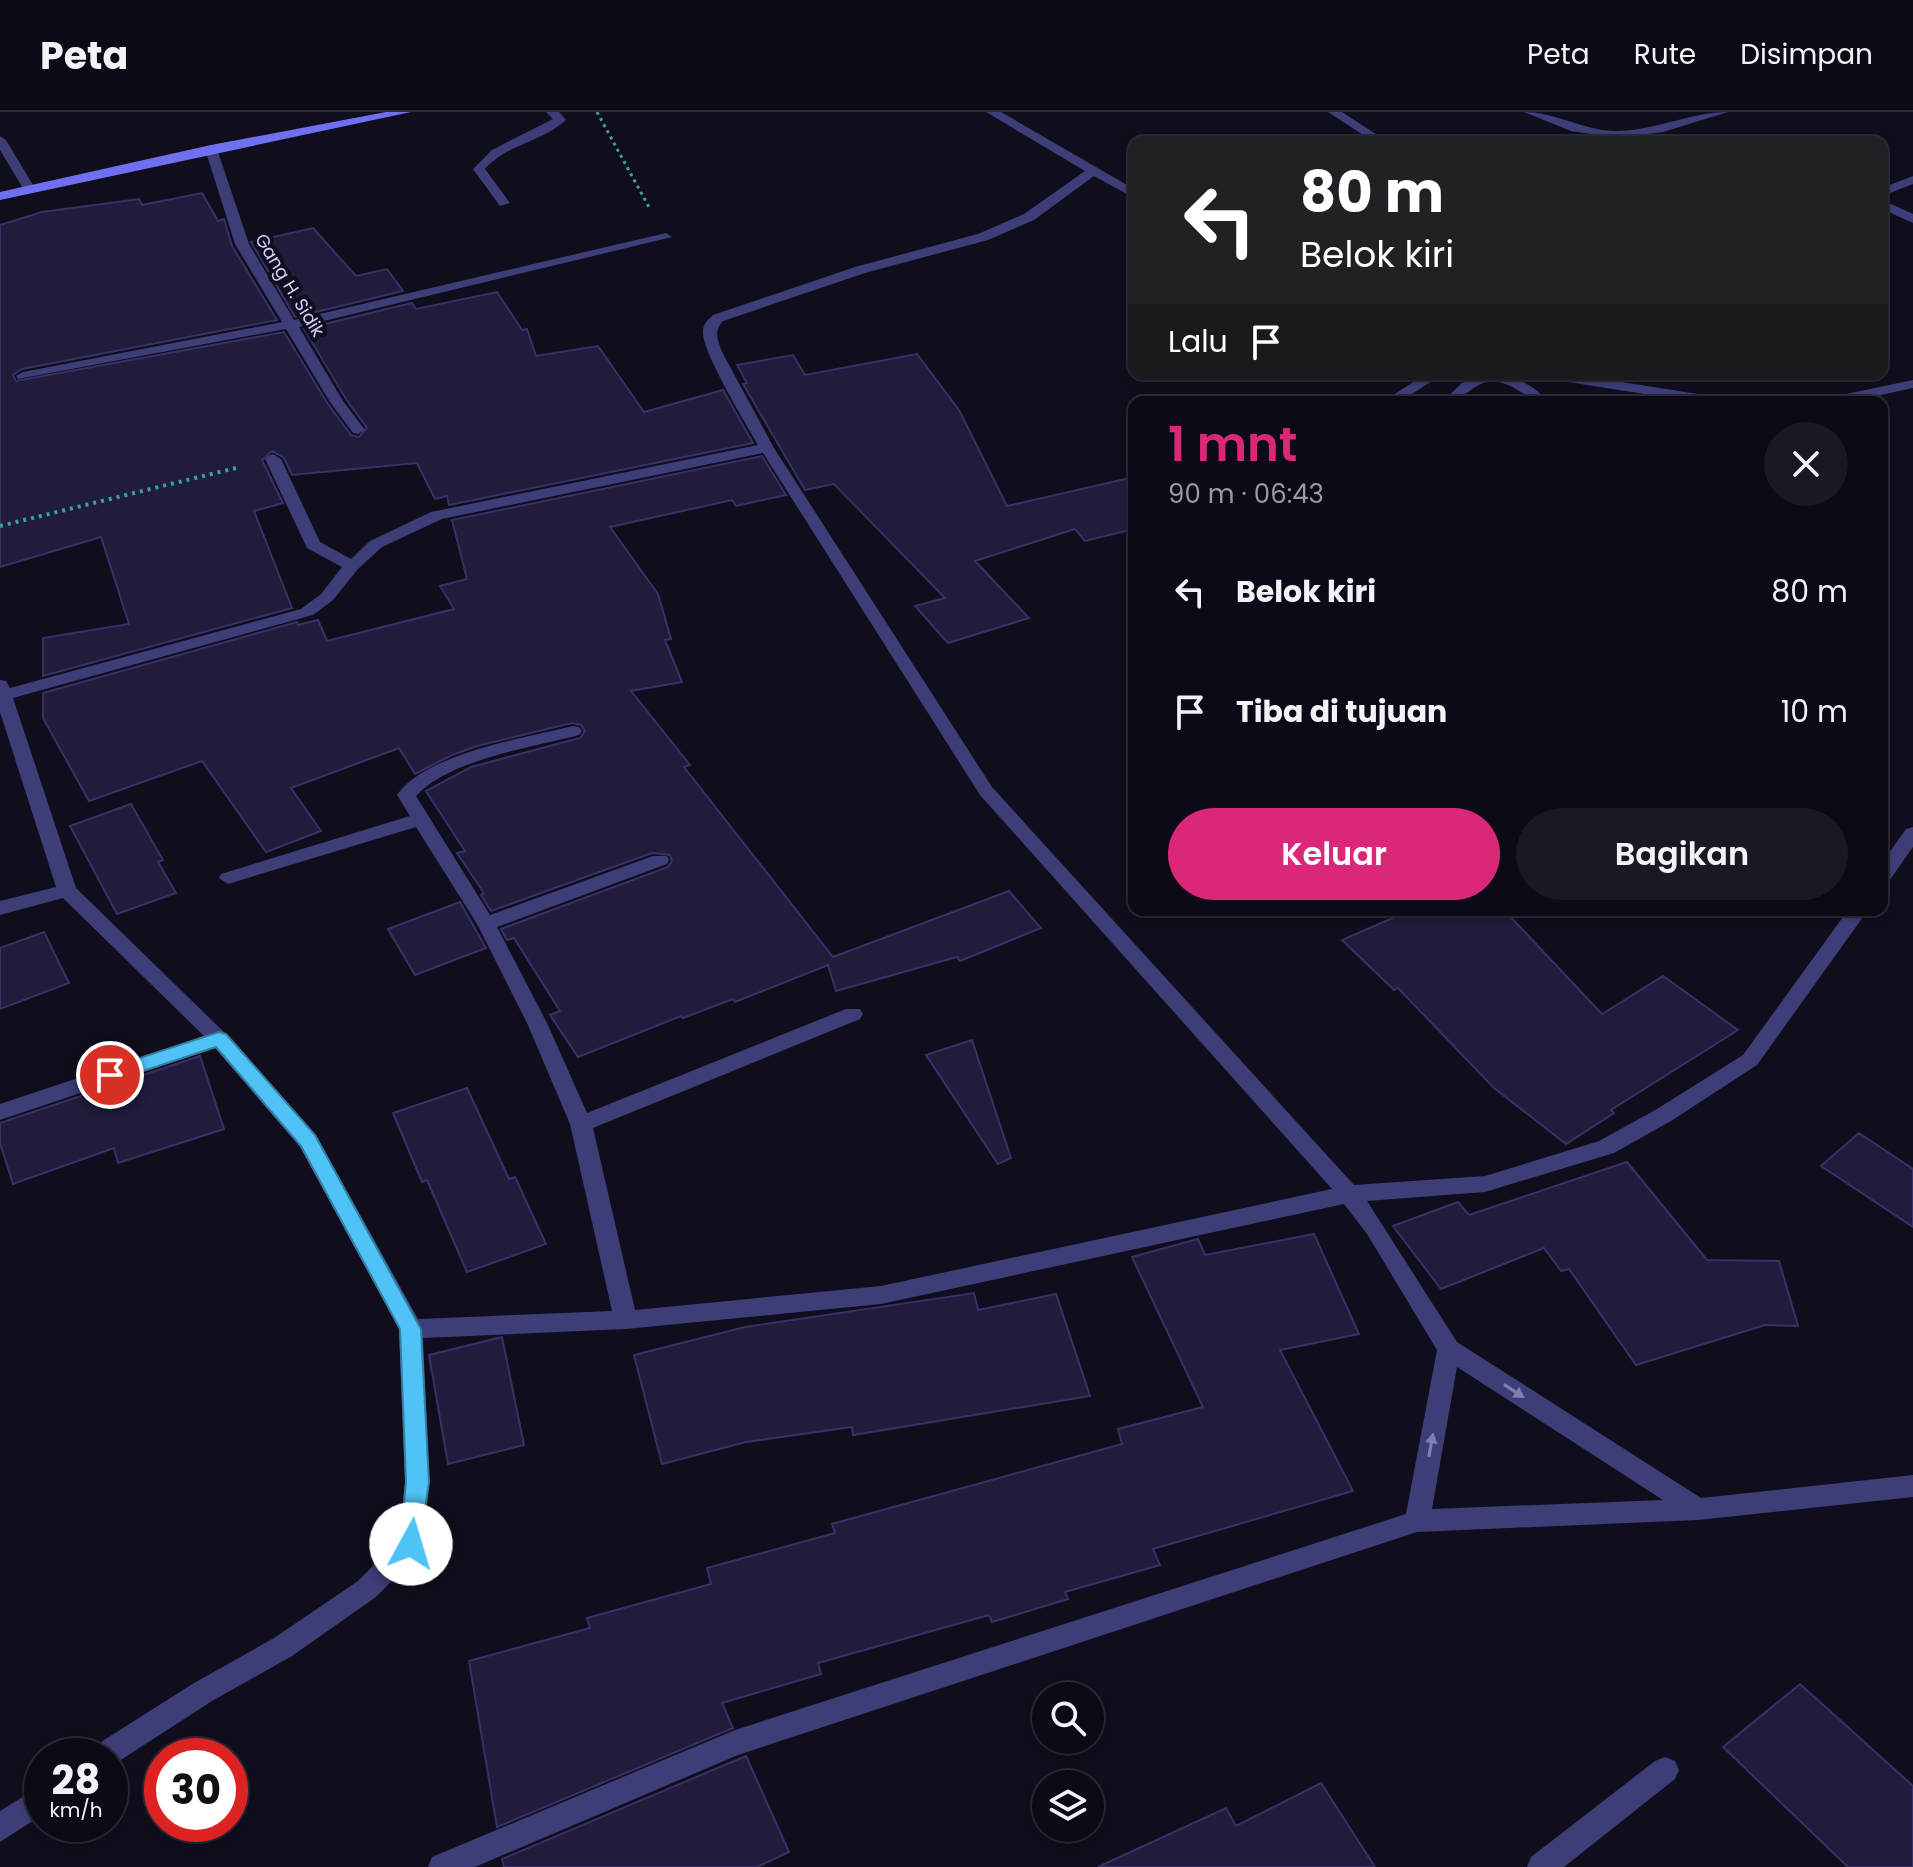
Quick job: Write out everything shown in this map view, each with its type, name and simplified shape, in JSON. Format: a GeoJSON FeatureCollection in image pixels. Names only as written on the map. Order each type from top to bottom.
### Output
{"type":"FeatureCollection","features":[{"type":"Feature","properties":{"kind":"main road"},"geometry":{"type":"LineString","coordinates":[[0,196],[211,149],[405,112]]}},
{"type":"Feature","properties":{"kind":"street"},"geometry":{"type":"LineString","coordinates":[[504,203],[479,169],[489,154],[542,134],[560,120],[552,112]]}},
{"type":"Feature","properties":{"kind":"street"},"geometry":{"type":"LineString","coordinates":[[992,112],[1128,190]]}},
{"type":"Feature","properties":{"kind":"street"},"geometry":{"type":"LineString","coordinates":[[1334,112],[1372,136]]}},
{"type":"Feature","properties":{"kind":"street"},"geometry":{"type":"LineString","coordinates":[[1530,112],[1579,130],[1605,135],[1674,127],[1722,112]]}},
{"type":"Feature","properties":{"kind":"street"},"geometry":{"type":"LineString","coordinates":[[0,140],[30,190]]}},
{"type":"Feature","properties":{"kind":"street","name":"Gang H. Sidik"},"geometry":{"type":"LineString","coordinates":[[211,149],[242,244],[293,324],[337,402],[358,430]]}},
{"type":"Feature","properties":{"kind":"street"},"geometry":{"type":"LineString","coordinates":[[1095,169],[1029,217],[983,237],[860,270],[718,318],[710,326],[709,335],[715,352],[767,448],[986,791],[1349,1194],[1375,1228],[1449,1349],[1698,1509]]}},
{"type":"Feature","properties":{"kind":"street"},"geometry":{"type":"LineString","coordinates":[[1888,190],[1913,180]]}},
{"type":"Feature","properties":{"kind":"street"},"geometry":{"type":"LineString","coordinates":[[1888,207],[1913,219]]}},
{"type":"Feature","properties":{"kind":"street"},"geometry":{"type":"LineString","coordinates":[[23,376],[293,324],[666,237]]}},
{"type":"Feature","properties":{"kind":"street"},"geometry":{"type":"LineString","coordinates":[[1399,396],[1426,380]]}},
{"type":"Feature","properties":{"kind":"street"},"geometry":{"type":"LineString","coordinates":[[1456,396],[1476,380]]}},
{"type":"Feature","properties":{"kind":"street"},"geometry":{"type":"LineString","coordinates":[[1509,380],[1534,396]]}},
{"type":"Feature","properties":{"kind":"street"},"geometry":{"type":"LineString","coordinates":[[1582,380],[1684,396]]}},
{"type":"Feature","properties":{"kind":"street"},"geometry":{"type":"LineString","coordinates":[[1856,396],[1913,384]]}},
{"type":"Feature","properties":{"kind":"street"},"geometry":{"type":"LineString","coordinates":[[128,1740],[295,1639],[367,1589],[411,1544],[417,1482],[411,1329],[308,1141],[219,1039],[67,891],[2,690],[307,612],[327,597],[352,566],[376,544],[437,515],[767,448]]}},
{"type":"Feature","properties":{"kind":"street"},"geometry":{"type":"LineString","coordinates":[[273,459],[313,545],[352,566]]}},
{"type":"Feature","properties":{"kind":"street"},"geometry":{"type":"LineString","coordinates":[[573,731],[433,772],[406,792],[486,924],[537,1023],[581,1124],[626,1320]]}},
{"type":"Feature","properties":{"kind":"street"},"geometry":{"type":"LineString","coordinates":[[228,878],[421,819]]}},
{"type":"Feature","properties":{"kind":"street"},"geometry":{"type":"LineString","coordinates":[[1888,868],[1913,833]]}},
{"type":"Feature","properties":{"kind":"street"},"geometry":{"type":"LineString","coordinates":[[486,924],[660,860]]}},
{"type":"Feature","properties":{"kind":"street"},"geometry":{"type":"LineString","coordinates":[[0,908],[67,891]]}},
{"type":"Feature","properties":{"kind":"street"},"geometry":{"type":"LineString","coordinates":[[411,1329],[626,1320],[881,1295],[1349,1194],[1485,1184],[1606,1147],[1664,1115],[1750,1060],[1854,916]]}},
{"type":"Feature","properties":{"kind":"street"},"geometry":{"type":"LineString","coordinates":[[581,1124],[853,1014]]}},
{"type":"Feature","properties":{"kind":"street"},"geometry":{"type":"LineString","coordinates":[[0,1112],[219,1039]]}},
{"type":"Feature","properties":{"kind":"street"},"geometry":{"type":"LineString","coordinates":[[1417,1521],[1449,1349]]}},
{"type":"Feature","properties":{"kind":"street"},"geometry":{"type":"LineString","coordinates":[[442,1867],[735,1743],[1417,1521],[1698,1509],[1913,1486]]}},
{"type":"Feature","properties":{"kind":"street"},"geometry":{"type":"LineString","coordinates":[[1541,1867],[1665,1770]]}},
{"type":"Feature","properties":{"kind":"street"},"geometry":{"type":"LineString","coordinates":[[0,1828],[24,1811]]}},
{"type":"Feature","properties":{"kind":"path"},"geometry":{"type":"LineString","coordinates":[[597,112],[666,237]]}},
{"type":"Feature","properties":{"kind":"path"},"geometry":{"type":"LineString","coordinates":[[0,526],[273,459]]}},
{"type":"Feature","properties":{"kind":"building"},"geometry":{"type":"Polygon","coordinates":[[[202,193],[218,221],[224,219],[232,246],[277,320],[22,369],[13,375],[16,381],[284,332],[328,404],[351,435],[359,437],[367,428],[304,329],[412,303],[416,309],[497,292],[522,330],[527,329],[536,356],[598,346],[644,412],[723,390],[753,443],[449,505],[447,496],[435,499],[417,463],[292,475],[284,458],[272,451],[262,460],[283,503],[254,511],[292,608],[43,676],[43,638],[129,624],[101,537],[0,567],[0,225],[42,212],[139,199],[142,205],[202,193]]]}},
{"type":"Feature","properties":{"kind":"building"},"geometry":{"type":"Polygon","coordinates":[[[313,228],[356,276],[387,269],[403,291],[295,317],[251,242],[313,228]]]}},
{"type":"Feature","properties":{"kind":"building"},"geometry":{"type":"Polygon","coordinates":[[[917,354],[959,410],[1007,506],[1128,478],[1128,530],[1085,541],[1075,529],[975,561],[1029,618],[948,643],[915,606],[945,598],[834,484],[805,490],[743,384],[747,383],[737,365],[793,355],[805,375],[917,354]]]}},
{"type":"Feature","properties":{"kind":"building"},"geometry":{"type":"Polygon","coordinates":[[[762,456],[786,495],[736,506],[732,500],[610,527],[658,594],[671,639],[665,640],[682,682],[631,691],[690,765],[684,767],[833,957],[1009,891],[1041,928],[960,961],[957,957],[836,991],[828,965],[735,1002],[733,999],[683,1018],[681,1016],[578,1057],[550,1015],[560,1011],[514,938],[507,940],[501,929],[668,867],[672,861],[670,855],[652,853],[491,911],[481,895],[484,893],[457,853],[465,851],[426,791],[471,767],[580,738],[585,731],[581,725],[572,723],[477,746],[415,774],[399,748],[291,788],[321,831],[266,852],[202,761],[89,801],[43,718],[43,693],[297,622],[298,625],[318,620],[327,641],[454,609],[440,586],[467,579],[452,520],[762,456]]]}},
{"type":"Feature","properties":{"kind":"building"},"geometry":{"type":"Polygon","coordinates":[[[131,804],[163,860],[158,862],[176,893],[117,914],[70,826],[131,804]]]}},
{"type":"Feature","properties":{"kind":"building"},"geometry":{"type":"Polygon","coordinates":[[[460,902],[486,948],[415,975],[388,929],[460,902]]]}},
{"type":"Feature","properties":{"kind":"building"},"geometry":{"type":"Polygon","coordinates":[[[1397,916],[1510,916],[1602,1014],[1663,976],[1738,1030],[1611,1110],[1614,1113],[1566,1144],[1494,1088],[1398,988],[1394,990],[1342,940],[1397,916]]]}},
{"type":"Feature","properties":{"kind":"building"},"geometry":{"type":"Polygon","coordinates":[[[44,932],[69,983],[0,1009],[0,948],[44,932]]]}},
{"type":"Feature","properties":{"kind":"building"},"geometry":{"type":"Polygon","coordinates":[[[972,1040],[1011,1158],[998,1164],[926,1055],[972,1040]]]}},
{"type":"Feature","properties":{"kind":"building"},"geometry":{"type":"Polygon","coordinates":[[[200,1056],[224,1129],[118,1163],[114,1148],[13,1184],[0,1143],[0,1123],[200,1056]]]}},
{"type":"Feature","properties":{"kind":"building"},"geometry":{"type":"Polygon","coordinates":[[[467,1088],[509,1179],[515,1177],[546,1244],[467,1272],[427,1180],[422,1182],[393,1113],[467,1088]]]}},
{"type":"Feature","properties":{"kind":"building"},"geometry":{"type":"Polygon","coordinates":[[[1859,1133],[1913,1169],[1913,1227],[1821,1166],[1859,1133]]]}},
{"type":"Feature","properties":{"kind":"building"},"geometry":{"type":"Polygon","coordinates":[[[1627,1162],[1707,1260],[1779,1261],[1798,1326],[1765,1325],[1636,1365],[1569,1269],[1561,1271],[1544,1248],[1441,1289],[1393,1226],[1458,1202],[1469,1215],[1627,1162]]]}},
{"type":"Feature","properties":{"kind":"building"},"geometry":{"type":"Polygon","coordinates":[[[1314,1234],[1359,1334],[1280,1350],[1353,1491],[1153,1549],[1160,1565],[1065,1592],[1068,1599],[992,1622],[989,1615],[818,1663],[821,1674],[722,1703],[733,1728],[497,1827],[469,1661],[590,1628],[587,1618],[711,1584],[707,1568],[835,1533],[832,1524],[1122,1444],[1118,1429],[1203,1407],[1132,1257],[1198,1239],[1205,1255],[1314,1234]]]}},
{"type":"Feature","properties":{"kind":"building"},"geometry":{"type":"Polygon","coordinates":[[[974,1293],[978,1310],[1056,1294],[1090,1396],[853,1435],[852,1427],[746,1442],[662,1464],[634,1355],[745,1327],[974,1293]]]}},
{"type":"Feature","properties":{"kind":"building"},"geometry":{"type":"Polygon","coordinates":[[[502,1337],[524,1445],[448,1464],[429,1355],[502,1337]]]}},
{"type":"Feature","properties":{"kind":"building"},"geometry":{"type":"Polygon","coordinates":[[[1800,1684],[1913,1786],[1913,1867],[1848,1867],[1723,1747],[1800,1684]]]}},
{"type":"Feature","properties":{"kind":"building"},"geometry":{"type":"Polygon","coordinates":[[[746,1756],[789,1852],[757,1867],[504,1867],[502,1859],[746,1756]]]}},
{"type":"Feature","properties":{"kind":"building"},"geometry":{"type":"Polygon","coordinates":[[[1321,1783],[1375,1867],[1098,1867],[1226,1808],[1236,1826],[1321,1783]]]}},
{"type":"Feature","properties":{"kind":"route"},"geometry":{"type":"LineString","coordinates":[[110,1075],[219,1039],[308,1141],[411,1329],[417,1482],[411,1544]]}}]}
